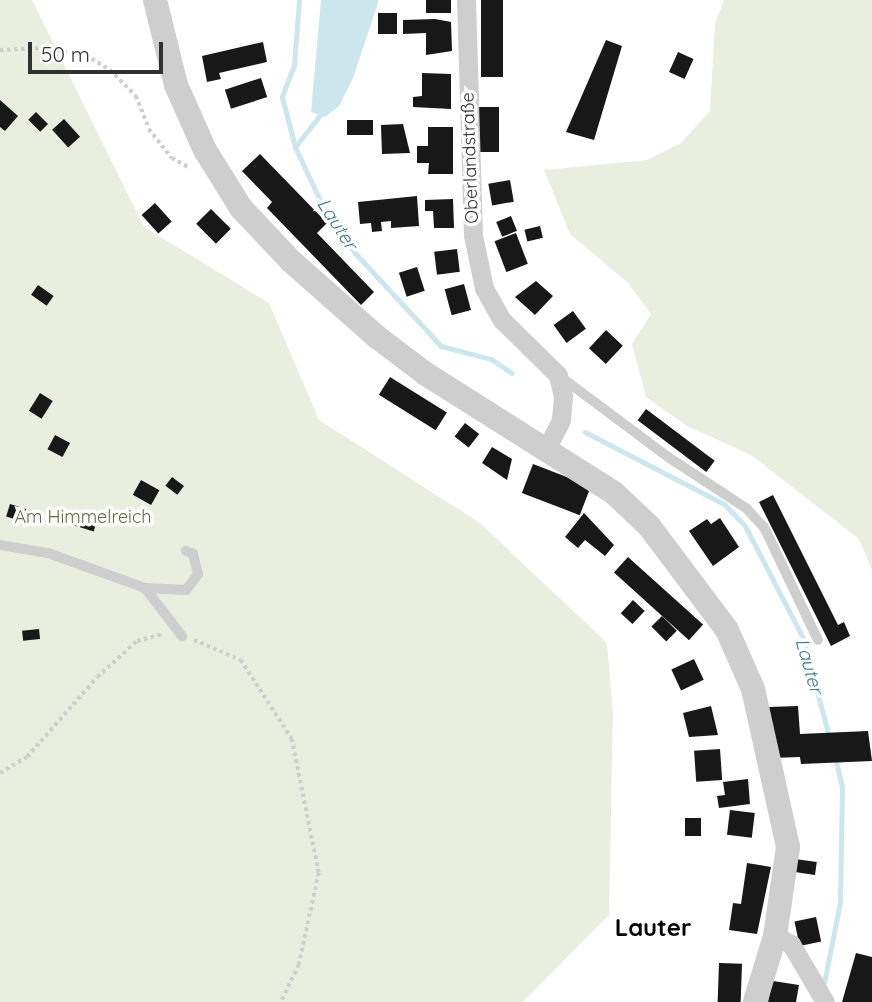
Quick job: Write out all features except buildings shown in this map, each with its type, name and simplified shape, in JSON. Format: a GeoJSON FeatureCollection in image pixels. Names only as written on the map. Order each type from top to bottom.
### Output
{"type":"FeatureCollection","features":[{"type":"Feature","properties":{"kind":"street"},"geometry":{"type":"LineString","coordinates":[[155,0],[176,85],[205,150],[241,208],[291,261],[377,337],[614,493],[649,526],[727,630],[753,689],[763,744],[783,810],[788,847],[775,936],[755,1002]]}},
{"type":"Feature","properties":{"kind":"street","name":"Oberlandstraße"},"geometry":{"type":"LineString","coordinates":[[466,0],[470,213],[484,288],[502,320],[558,375]]}},
{"type":"Feature","properties":{"kind":"street"},"geometry":{"type":"LineString","coordinates":[[546,450],[561,421],[564,396],[558,375]]}},
{"type":"Feature","properties":{"kind":"street"},"geometry":{"type":"LineString","coordinates":[[775,936],[791,944],[810,994],[825,1002]]}},
{"type":"Feature","properties":{"kind":"lane"},"geometry":{"type":"LineString","coordinates":[[558,375],[668,457],[746,508],[764,527],[818,640]]}},
{"type":"Feature","properties":{"kind":"lane"},"geometry":{"type":"LineString","coordinates":[[0,545],[48,553],[145,588],[186,590],[198,574],[192,554],[186,551]]}},
{"type":"Feature","properties":{"kind":"lane"},"geometry":{"type":"LineString","coordinates":[[145,588],[182,636]]}},
{"type":"Feature","properties":{"kind":"path"},"geometry":{"type":"LineString","coordinates":[[0,50],[43,48],[86,55],[110,70],[135,96],[149,129],[172,158],[193,170]]}},
{"type":"Feature","properties":{"kind":"path"},"geometry":{"type":"LineString","coordinates":[[0,773],[27,757],[97,677],[137,642],[163,634],[182,636],[241,660],[292,739],[319,873],[299,965],[281,1002]]}},
{"type":"Feature","properties":{"kind":"green space","name":"Am Himmelreich"},"geometry":{"type":"Polygon","coordinates":[[[0,0],[32,0],[144,227],[269,303],[319,420],[480,523],[607,643],[613,713],[609,915],[523,1002],[0,1002],[0,0]]]}},
{"type":"Feature","properties":{"kind":"green space"},"geometry":{"type":"Polygon","coordinates":[[[724,0],[872,0],[872,570],[859,539],[751,455],[687,426],[646,397],[632,344],[651,314],[628,283],[570,234],[544,170],[647,160],[681,143],[710,111],[715,24],[724,0]]]}},
{"type":"Feature","properties":{"kind":"water"},"geometry":{"type":"Polygon","coordinates":[[[321,0],[379,0],[353,78],[339,106],[325,117],[311,112],[321,0]]]}},
{"type":"Feature","properties":{"kind":"waterway","name":"Lauter"},"geometry":{"type":"LineString","coordinates":[[299,0],[294,65],[282,97],[295,147],[325,211],[355,253],[441,346],[491,359],[512,373]]}},
{"type":"Feature","properties":{"kind":"waterway"},"geometry":{"type":"LineString","coordinates":[[295,147],[320,115]]}},
{"type":"Feature","properties":{"kind":"waterway","name":"Lauter"},"geometry":{"type":"LineString","coordinates":[[585,432],[724,504],[745,526],[803,638],[829,737]]}},
{"type":"Feature","properties":{"kind":"waterway","name":"Lauter"},"geometry":{"type":"LineString","coordinates":[[823,988],[840,902],[842,787],[835,756]]}},
{"type":"Feature","properties":{"kind":"district","name":"Lauter"},"geometry":{"type":"Point","coordinates":[653,928]}}]}
